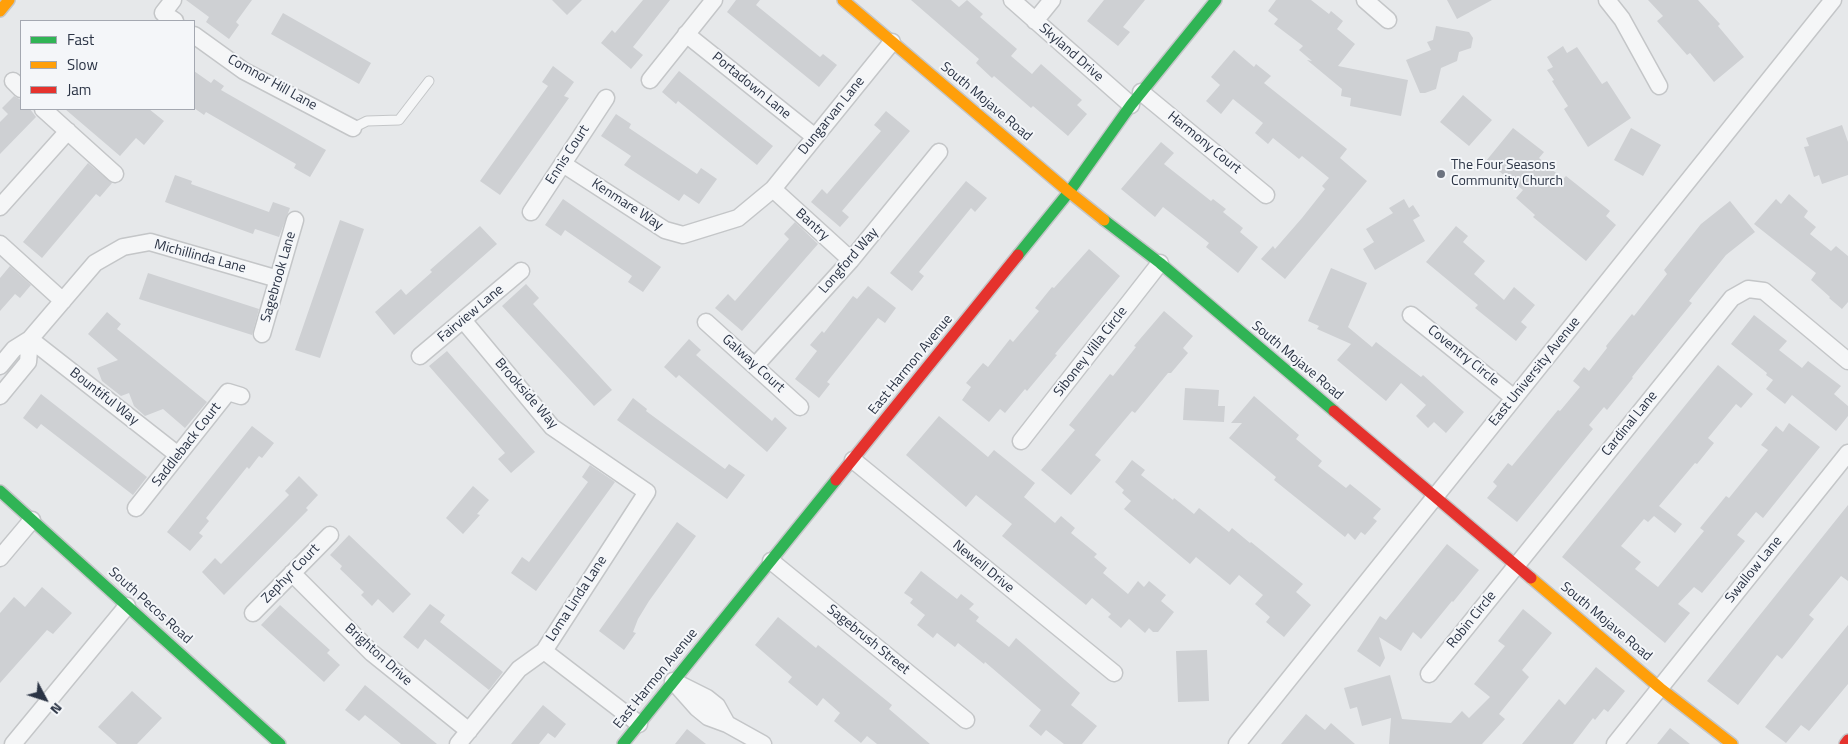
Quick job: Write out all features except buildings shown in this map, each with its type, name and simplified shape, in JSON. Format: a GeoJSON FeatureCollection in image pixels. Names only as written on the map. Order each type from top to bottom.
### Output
{"type":"FeatureCollection","features":[{"type":"Feature","properties":{"kind":"main road"},"geometry":{"type":"LineString","coordinates":[[0,11],[9,0]]}},
{"type":"Feature","properties":{"kind":"main road","name":"South Mojave Road"},"geometry":{"type":"LineString","coordinates":[[844,0],[1069,192],[1160,263],[1660,688],[1732,744]]}},
{"type":"Feature","properties":{"kind":"main road","name":"East Harmon Avenue"},"geometry":{"type":"LineString","coordinates":[[623,744],[1069,192],[1131,105],[1216,0]]}},
{"type":"Feature","properties":{"kind":"main road","name":"South Pecos Road"},"geometry":{"type":"LineString","coordinates":[[0,491],[280,744]]}},
{"type":"Feature","properties":{"kind":"main road"},"geometry":{"type":"LineString","coordinates":[[1845,744],[1848,740]]}},
{"type":"Feature","properties":{"kind":"street"},"geometry":{"type":"LineString","coordinates":[[650,80],[714,0]]}},
{"type":"Feature","properties":{"kind":"street","name":"Skyland Drive"},"geometry":{"type":"LineString","coordinates":[[1012,0],[1131,105]]}},
{"type":"Feature","properties":{"kind":"street"},"geometry":{"type":"LineString","coordinates":[[1035,21],[1052,0]]}},
{"type":"Feature","properties":{"kind":"street"},"geometry":{"type":"LineString","coordinates":[[1365,0],[1388,20]]}},
{"type":"Feature","properties":{"kind":"street"},"geometry":{"type":"LineString","coordinates":[[1607,0],[1622,20],[1659,86]]}},
{"type":"Feature","properties":{"kind":"street","name":"East University Avenue"},"geometry":{"type":"LineString","coordinates":[[1237,744],[1833,0]]}},
{"type":"Feature","properties":{"kind":"street","name":"Portadown Lane"},"geometry":{"type":"LineString","coordinates":[[686,34],[815,137]]}},
{"type":"Feature","properties":{"kind":"street","name":"Comnor Hill Lane"},"geometry":{"type":"LineString","coordinates":[[195,36],[244,71],[353,128]]}},
{"type":"Feature","properties":{"kind":"street","name":"Dungarvan Lane"},"geometry":{"type":"LineString","coordinates":[[773,190],[892,42]]}},
{"type":"Feature","properties":{"kind":"street","name":"Harmony Court"},"geometry":{"type":"LineString","coordinates":[[1142,92],[1266,195]]}},
{"type":"Feature","properties":{"kind":"street","name":"Ennis Court"},"geometry":{"type":"LineString","coordinates":[[531,212],[606,98]]}},
{"type":"Feature","properties":{"kind":"street"},"geometry":{"type":"LineString","coordinates":[[44,110],[115,174]]}},
{"type":"Feature","properties":{"kind":"street"},"geometry":{"type":"LineString","coordinates":[[0,207],[68,131]]}},
{"type":"Feature","properties":{"kind":"street","name":"Longford Way"},"geometry":{"type":"LineString","coordinates":[[755,366],[852,260],[939,152]]}},
{"type":"Feature","properties":{"kind":"street","name":"Kenmare Way"},"geometry":{"type":"LineString","coordinates":[[563,164],[665,230],[683,235],[738,218],[773,190]]}},
{"type":"Feature","properties":{"kind":"street","name":"Bantry"},"geometry":{"type":"LineString","coordinates":[[773,190],[852,260]]}},
{"type":"Feature","properties":{"kind":"street","name":"Sagebrook Lane"},"geometry":{"type":"LineString","coordinates":[[262,334],[296,220]]}},
{"type":"Feature","properties":{"kind":"street","name":"Michillinda Lane"},"geometry":{"type":"LineString","coordinates":[[0,366],[14,349],[30,339],[95,263],[122,247],[150,242],[278,279]]}},
{"type":"Feature","properties":{"kind":"street"},"geometry":{"type":"LineString","coordinates":[[0,244],[62,301]]}},
{"type":"Feature","properties":{"kind":"street","name":"Siboney Villa Circle"},"geometry":{"type":"LineString","coordinates":[[1021,440],[1160,263]]}},
{"type":"Feature","properties":{"kind":"street","name":"Fairview Lane"},"geometry":{"type":"LineString","coordinates":[[420,356],[521,271]]}},
{"type":"Feature","properties":{"kind":"street","name":"Cardinal Lane"},"geometry":{"type":"LineString","coordinates":[[1516,566],[1732,298],[1748,289],[1764,291],[1848,361]]}},
{"type":"Feature","properties":{"kind":"street","name":"Coventry Circle"},"geometry":{"type":"LineString","coordinates":[[1411,315],[1514,398]]}},
{"type":"Feature","properties":{"kind":"street","name":"Brookside Way"},"geometry":{"type":"LineString","coordinates":[[463,320],[552,426],[647,492]]}},
{"type":"Feature","properties":{"kind":"street","name":"Galway Court"},"geometry":{"type":"LineString","coordinates":[[706,322],[800,407]]}},
{"type":"Feature","properties":{"kind":"street"},"geometry":{"type":"LineString","coordinates":[[0,396],[28,362],[30,339]]}},
{"type":"Feature","properties":{"kind":"street","name":"Bountiful Way"},"geometry":{"type":"LineString","coordinates":[[30,339],[178,455]]}},
{"type":"Feature","properties":{"kind":"street","name":"Saddleback Court"},"geometry":{"type":"LineString","coordinates":[[136,508],[228,392],[241,396]]}},
{"type":"Feature","properties":{"kind":"street","name":"Swallow Lane"},"geometry":{"type":"LineString","coordinates":[[1615,744],[1848,453]]}},
{"type":"Feature","properties":{"kind":"street","name":"Newell Drive"},"geometry":{"type":"LineString","coordinates":[[853,460],[1114,673]]}},
{"type":"Feature","properties":{"kind":"street","name":"Loma Linda Lane"},"geometry":{"type":"LineString","coordinates":[[458,744],[519,669],[544,651],[647,492]]}},
{"type":"Feature","properties":{"kind":"street"},"geometry":{"type":"LineString","coordinates":[[0,558],[32,520]]}},
{"type":"Feature","properties":{"kind":"street","name":"Zephyr Court"},"geometry":{"type":"LineString","coordinates":[[253,613],[330,535]]}},
{"type":"Feature","properties":{"kind":"street","name":"Sagebrush Street"},"geometry":{"type":"LineString","coordinates":[[770,561],[966,720]]}},
{"type":"Feature","properties":{"kind":"street","name":"Robin Circle"},"geometry":{"type":"LineString","coordinates":[[1429,674],[1516,566]]}},
{"type":"Feature","properties":{"kind":"street","name":"Brighton Drive"},"geometry":{"type":"LineString","coordinates":[[292,573],[372,652],[469,731]]}},
{"type":"Feature","properties":{"kind":"street"},"geometry":{"type":"LineString","coordinates":[[13,744],[127,606]]}},
{"type":"Feature","properties":{"kind":"street"},"geometry":{"type":"LineString","coordinates":[[544,651],[639,724]]}},
{"type":"Feature","properties":{"kind":"street"},"geometry":{"type":"LineString","coordinates":[[673,681],[707,698],[717,706],[727,724],[763,744]]}},
{"type":"Feature","properties":{"kind":"lane"},"geometry":{"type":"LineString","coordinates":[[353,128],[367,121],[399,120],[429,81]]}},
{"type":"Feature","properties":{"kind":"traffic: fast"},"geometry":{"type":"LineString","coordinates":[[1018,255],[1069,192],[1131,105],[1216,0]]}},
{"type":"Feature","properties":{"kind":"traffic: fast"},"geometry":{"type":"LineString","coordinates":[[1104,220],[1160,263],[1334,411]]}},
{"type":"Feature","properties":{"kind":"traffic: fast"},"geometry":{"type":"LineString","coordinates":[[623,744],[836,480]]}},
{"type":"Feature","properties":{"kind":"traffic: fast"},"geometry":{"type":"LineString","coordinates":[[0,491],[280,744]]}},
{"type":"Feature","properties":{"kind":"traffic: slow"},"geometry":{"type":"LineString","coordinates":[[0,11],[9,0]]}},
{"type":"Feature","properties":{"kind":"traffic: slow"},"geometry":{"type":"LineString","coordinates":[[843,0],[1104,220]]}},
{"type":"Feature","properties":{"kind":"traffic: slow"},"geometry":{"type":"LineString","coordinates":[[1531,578],[1660,688],[1732,744]]}},
{"type":"Feature","properties":{"kind":"traffic: jam"},"geometry":{"type":"LineString","coordinates":[[836,480],[1018,255]]}},
{"type":"Feature","properties":{"kind":"traffic: jam"},"geometry":{"type":"LineString","coordinates":[[1334,411],[1531,578]]}},
{"type":"Feature","properties":{"kind":"traffic: jam"},"geometry":{"type":"LineString","coordinates":[[1845,744],[1848,740]]}},
{"type":"Feature","properties":{"kind":"place","name":"The Four Seasons Community Church"},"geometry":{"type":"Point","coordinates":[1441,174]}}]}
